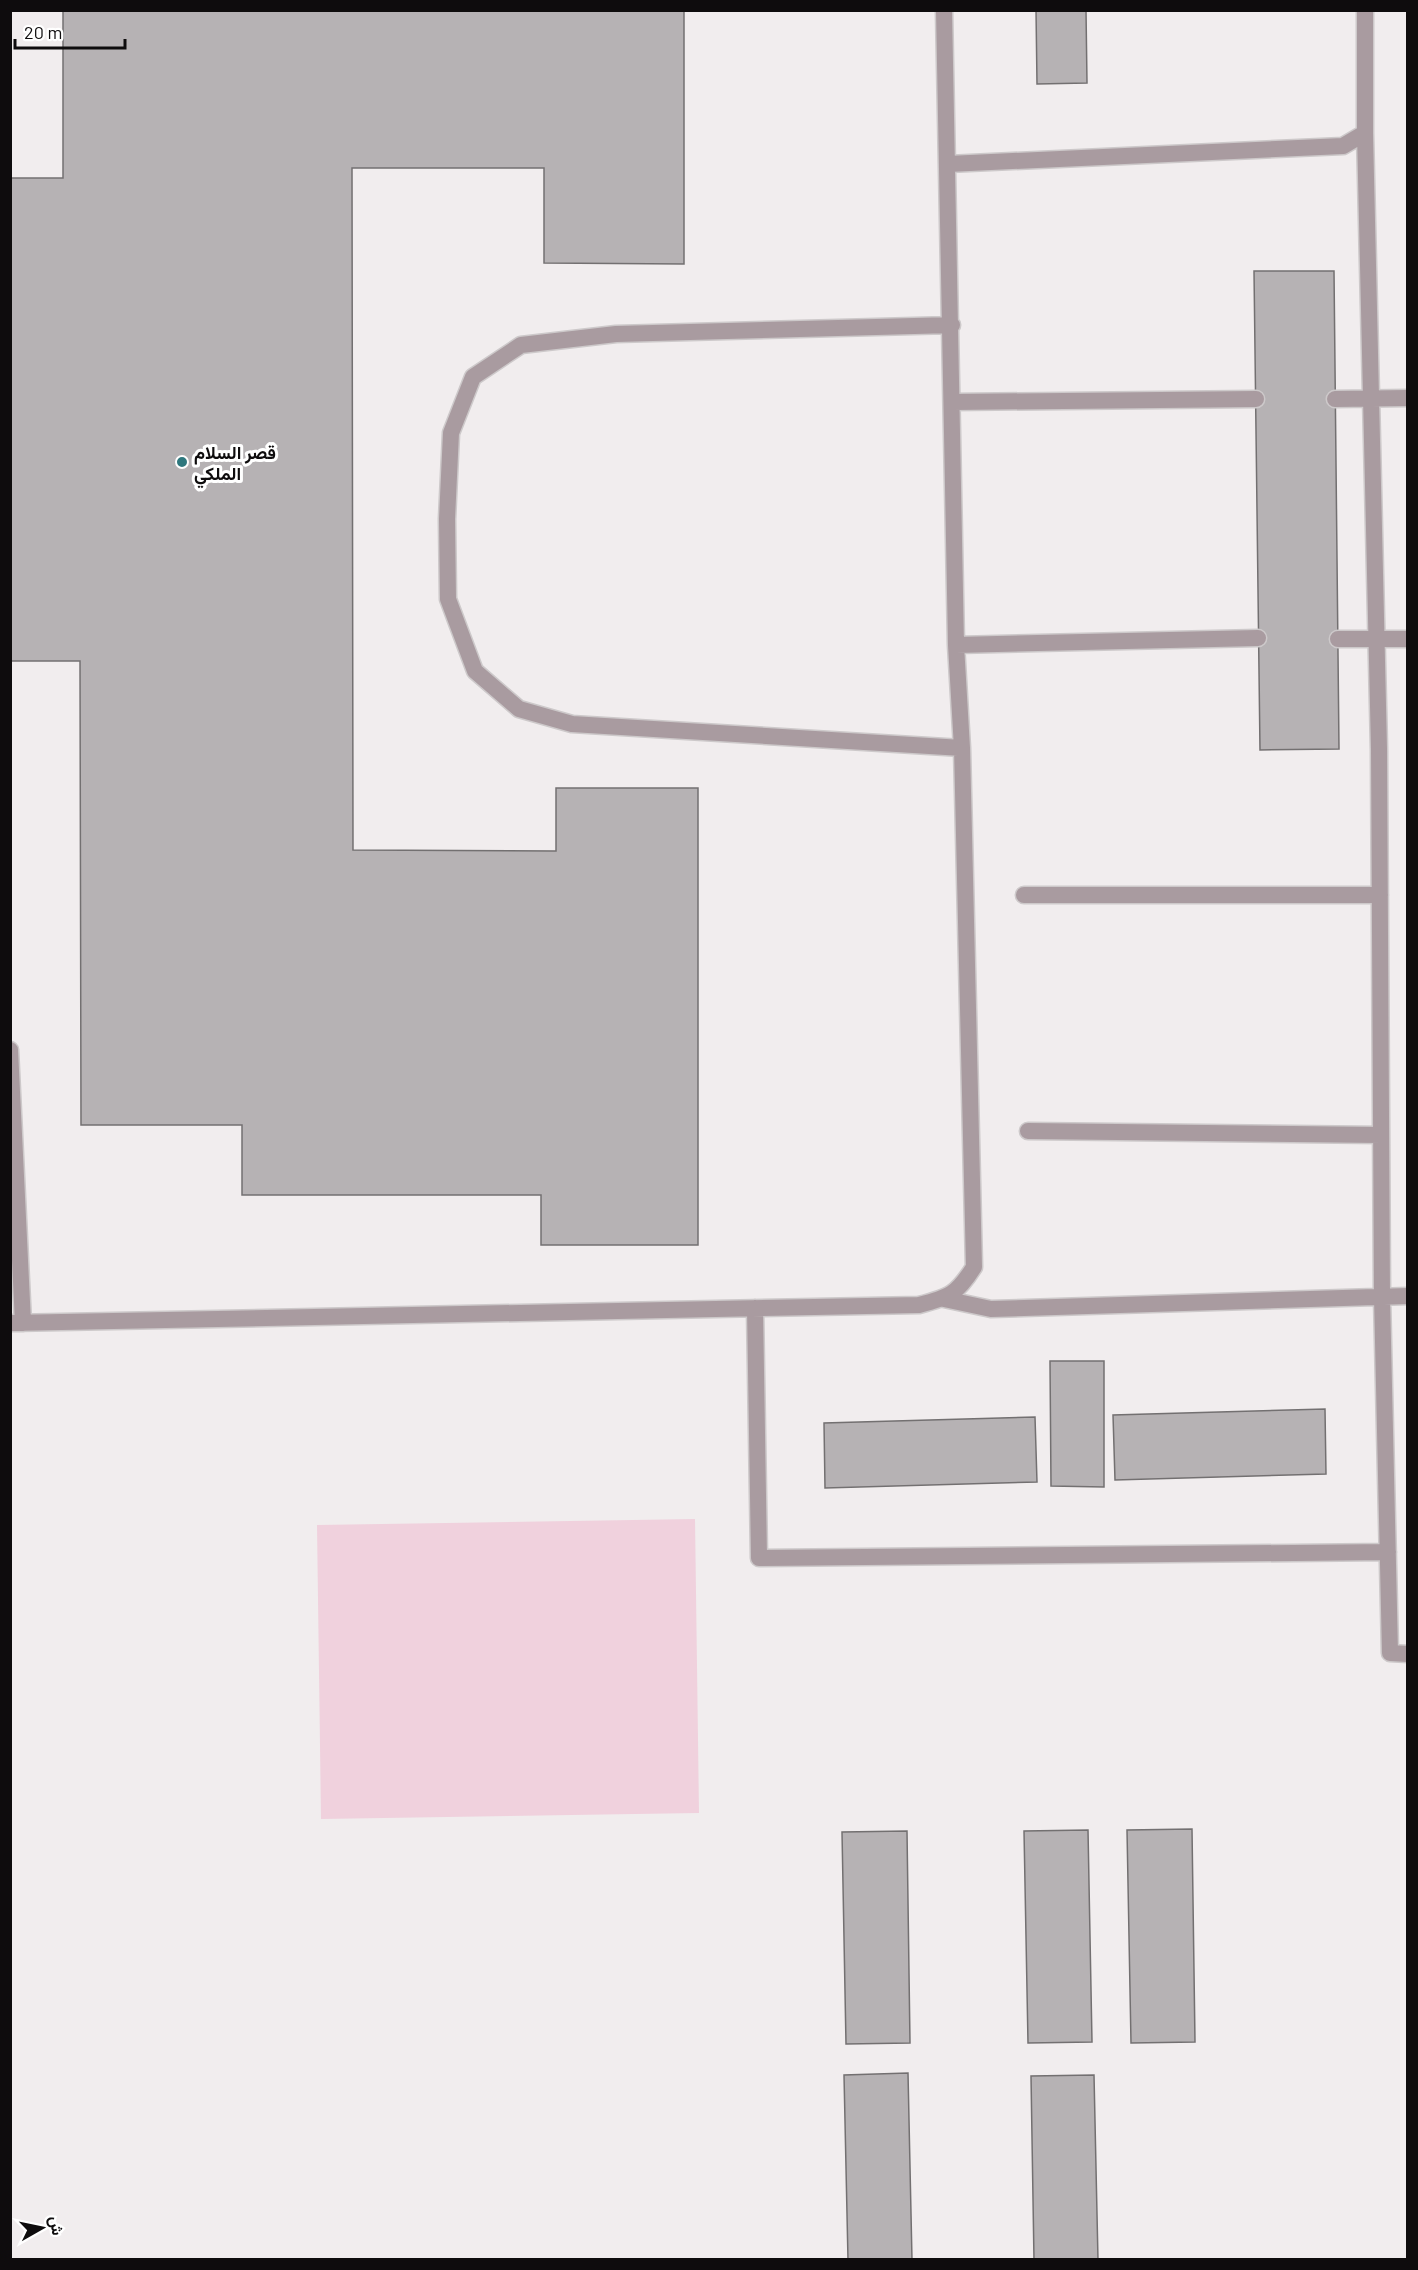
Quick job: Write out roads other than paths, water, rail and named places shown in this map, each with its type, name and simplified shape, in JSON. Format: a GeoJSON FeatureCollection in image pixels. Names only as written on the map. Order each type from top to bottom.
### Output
{"type":"FeatureCollection","features":[{"type":"Feature","properties":{"kind":"lane"},"geometry":{"type":"LineString","coordinates":[[10,1050],[17,1323],[920,1305],[944,1299],[962,1287],[974,1267],[962,748],[956,645],[952,325],[944,10]]}},
{"type":"Feature","properties":{"kind":"lane"},"geometry":{"type":"LineString","coordinates":[[1365,10],[1365,133],[1377,639],[1382,1297],[1390,1653],[1407,1653]]}},
{"type":"Feature","properties":{"kind":"lane"},"geometry":{"type":"LineString","coordinates":[[948,164],[1343,146],[1365,133]]}},
{"type":"Feature","properties":{"kind":"lane"},"geometry":{"type":"LineString","coordinates":[[952,325],[616,334],[521,345],[473,376],[451,433],[447,519],[448,599],[475,671],[519,709],[572,724],[962,748]]}},
{"type":"Feature","properties":{"kind":"lane"},"geometry":{"type":"LineString","coordinates":[[1335,399],[1407,398]]}},
{"type":"Feature","properties":{"kind":"lane"},"geometry":{"type":"LineString","coordinates":[[953,402],[1256,399]]}},
{"type":"Feature","properties":{"kind":"lane"},"geometry":{"type":"LineString","coordinates":[[956,645],[1258,638]]}},
{"type":"Feature","properties":{"kind":"lane"},"geometry":{"type":"LineString","coordinates":[[1338,639],[1407,639]]}},
{"type":"Feature","properties":{"kind":"lane"},"geometry":{"type":"LineString","coordinates":[[1024,895],[1380,895]]}},
{"type":"Feature","properties":{"kind":"lane"},"geometry":{"type":"LineString","coordinates":[[1028,1131],[1381,1135]]}},
{"type":"Feature","properties":{"kind":"lane"},"geometry":{"type":"LineString","coordinates":[[944,1299],[991,1309],[1407,1296]]}},
{"type":"Feature","properties":{"kind":"lane"},"geometry":{"type":"LineString","coordinates":[[755,1308],[759,1558],[1388,1552]]}},
{"type":"Feature","properties":{"kind":"place","name":"قصر السلام الملكي"},"geometry":{"type":"Point","coordinates":[182,462]}}]}
